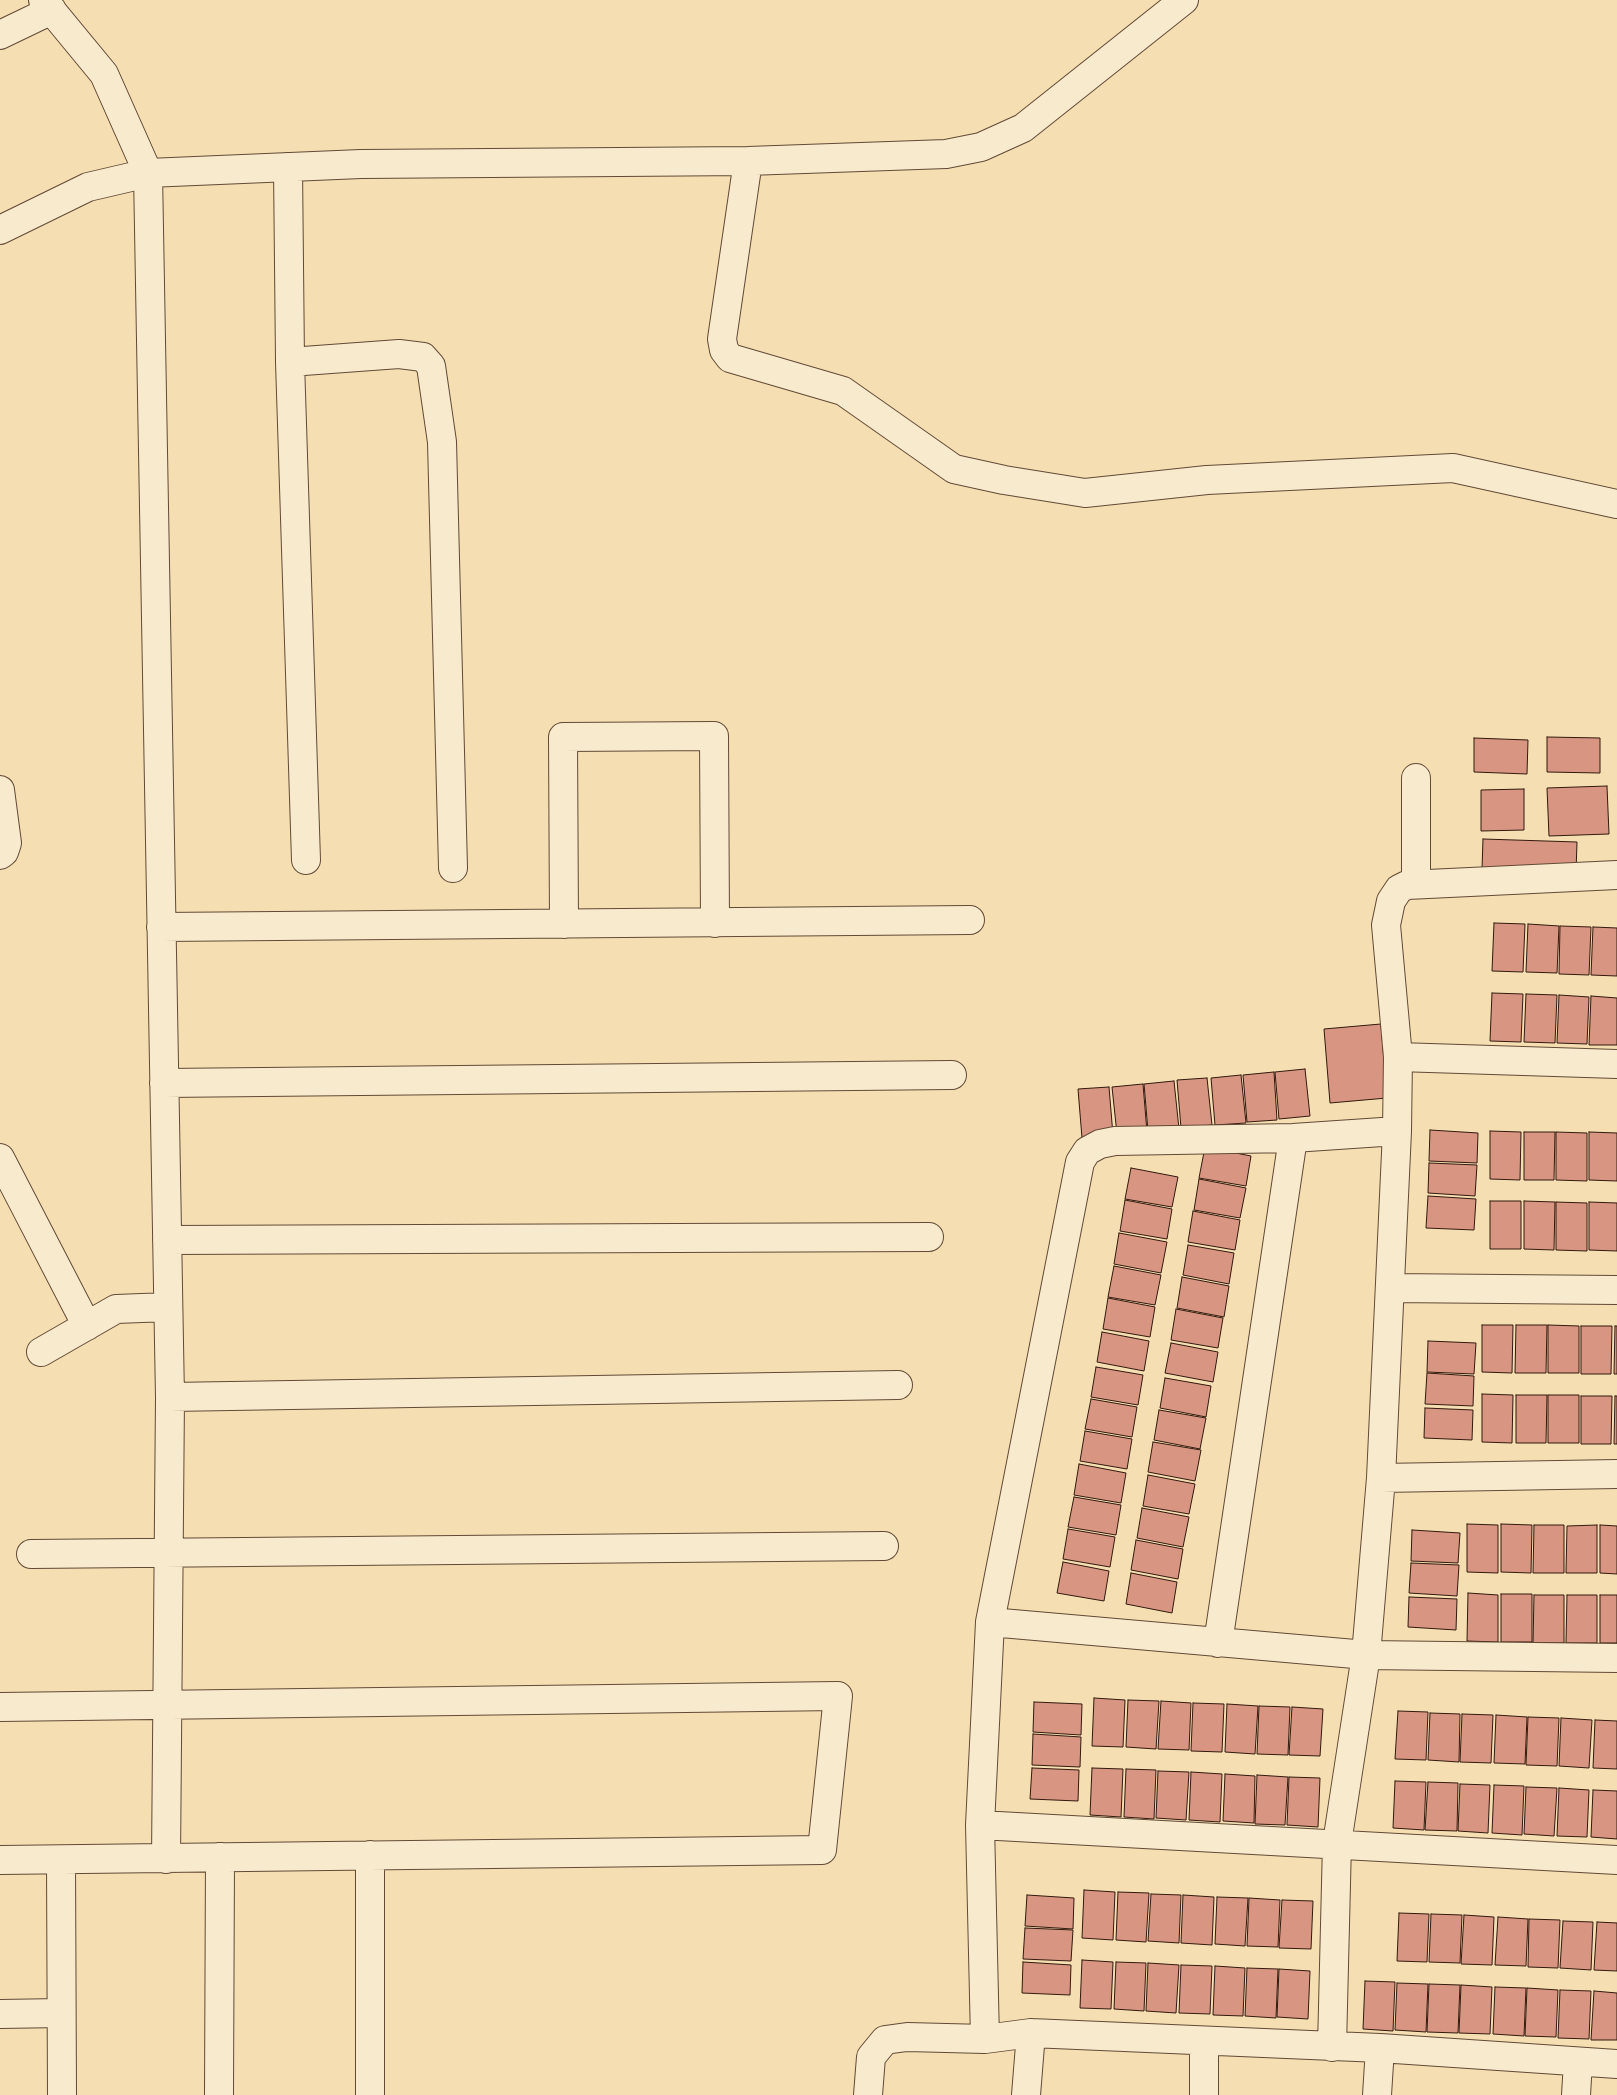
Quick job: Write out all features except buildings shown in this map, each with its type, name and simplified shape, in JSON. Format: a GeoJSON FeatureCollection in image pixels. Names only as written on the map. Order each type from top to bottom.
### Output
{"type":"FeatureCollection","features":[{"type":"Feature","properties":{"kind":"street"},"geometry":{"type":"LineString","coordinates":[[0,230],[88,187],[148,173],[288,167],[748,161],[946,154],[981,147],[1022,128],[1184,0]]}},
{"type":"Feature","properties":{"kind":"street"},"geometry":{"type":"LineString","coordinates":[[0,35],[47,5],[104,74],[148,173],[170,1397],[166,1858]]}},
{"type":"Feature","properties":{"kind":"street"},"geometry":{"type":"LineString","coordinates":[[748,161],[722,339],[724,350],[730,358],[843,391],[954,469],[1004,480],[1085,493],[1207,480],[1453,468],[1617,504]]}},
{"type":"Feature","properties":{"kind":"street"},"geometry":{"type":"LineString","coordinates":[[288,167],[290,362],[306,860]]}},
{"type":"Feature","properties":{"kind":"street"},"geometry":{"type":"LineString","coordinates":[[290,362],[399,354],[423,357],[431,366],[442,442],[453,868]]}},
{"type":"Feature","properties":{"kind":"street"},"geometry":{"type":"LineString","coordinates":[[564,924],[563,737],[714,736],[715,923]]}},
{"type":"Feature","properties":{"kind":"street"},"geometry":{"type":"LineString","coordinates":[[1416,778],[1416,884]]}},
{"type":"Feature","properties":{"kind":"street"},"geometry":{"type":"LineString","coordinates":[[0,790],[7,843],[4,852],[0,856]]}},
{"type":"Feature","properties":{"kind":"street"},"geometry":{"type":"LineString","coordinates":[[1332,2047],[1336,1843],[1366,1655],[1381,1478],[1397,1131],[1398,1057],[1386,924],[1391,901],[1395,894],[1407,885],[1617,875]]}},
{"type":"Feature","properties":{"kind":"street"},"geometry":{"type":"LineString","coordinates":[[161,927],[970,920]]}},
{"type":"Feature","properties":{"kind":"street"},"geometry":{"type":"LineString","coordinates":[[1398,1057],[1617,1064]]}},
{"type":"Feature","properties":{"kind":"street"},"geometry":{"type":"LineString","coordinates":[[164,1083],[952,1075]]}},
{"type":"Feature","properties":{"kind":"street"},"geometry":{"type":"LineString","coordinates":[[985,2039],[980,1826],[990,1622],[1080,1162],[1087,1150],[1100,1144],[1114,1141],[1293,1138],[1397,1131]]}},
{"type":"Feature","properties":{"kind":"street"},"geometry":{"type":"LineString","coordinates":[[1218,1643],[1293,1138]]}},
{"type":"Feature","properties":{"kind":"street"},"geometry":{"type":"LineString","coordinates":[[0,1158],[87,1326]]}},
{"type":"Feature","properties":{"kind":"street"},"geometry":{"type":"LineString","coordinates":[[167,1240],[929,1237]]}},
{"type":"Feature","properties":{"kind":"street"},"geometry":{"type":"LineString","coordinates":[[1390,1288],[1617,1290]]}},
{"type":"Feature","properties":{"kind":"street"},"geometry":{"type":"LineString","coordinates":[[41,1352],[116,1310],[168,1307]]}},
{"type":"Feature","properties":{"kind":"street"},"geometry":{"type":"LineString","coordinates":[[170,1397],[898,1386]]}},
{"type":"Feature","properties":{"kind":"street"},"geometry":{"type":"LineString","coordinates":[[1381,1478],[1617,1474]]}},
{"type":"Feature","properties":{"kind":"street"},"geometry":{"type":"LineString","coordinates":[[31,1554],[884,1546]]}},
{"type":"Feature","properties":{"kind":"street"},"geometry":{"type":"LineString","coordinates":[[990,1622],[1366,1655],[1617,1658]]}},
{"type":"Feature","properties":{"kind":"street"},"geometry":{"type":"LineString","coordinates":[[0,1707],[838,1696],[822,1850],[0,1860]]}},
{"type":"Feature","properties":{"kind":"street"},"geometry":{"type":"LineString","coordinates":[[980,1826],[1336,1843],[1617,1860]]}},
{"type":"Feature","properties":{"kind":"street"},"geometry":{"type":"LineString","coordinates":[[370,1856],[370,2095]]}},
{"type":"Feature","properties":{"kind":"street"},"geometry":{"type":"LineString","coordinates":[[218,2095],[220,1857]]}},
{"type":"Feature","properties":{"kind":"street"},"geometry":{"type":"LineString","coordinates":[[61,1860],[62,2095]]}},
{"type":"Feature","properties":{"kind":"street"},"geometry":{"type":"LineString","coordinates":[[0,2014],[61,2013]]}},
{"type":"Feature","properties":{"kind":"street"},"geometry":{"type":"LineString","coordinates":[[1026,2095],[1031,2033]]}},
{"type":"Feature","properties":{"kind":"street"},"geometry":{"type":"LineString","coordinates":[[868,2095],[871,2057],[885,2040],[907,2038],[985,2039],[1031,2033],[1380,2048],[1617,2064]]}},
{"type":"Feature","properties":{"kind":"street"},"geometry":{"type":"LineString","coordinates":[[1204,2041],[1204,2095]]}},
{"type":"Feature","properties":{"kind":"street"},"geometry":{"type":"LineString","coordinates":[[1377,2095],[1380,2048]]}},
{"type":"Feature","properties":{"kind":"street"},"geometry":{"type":"LineString","coordinates":[[1576,2095],[1578,2062]]}}]}
